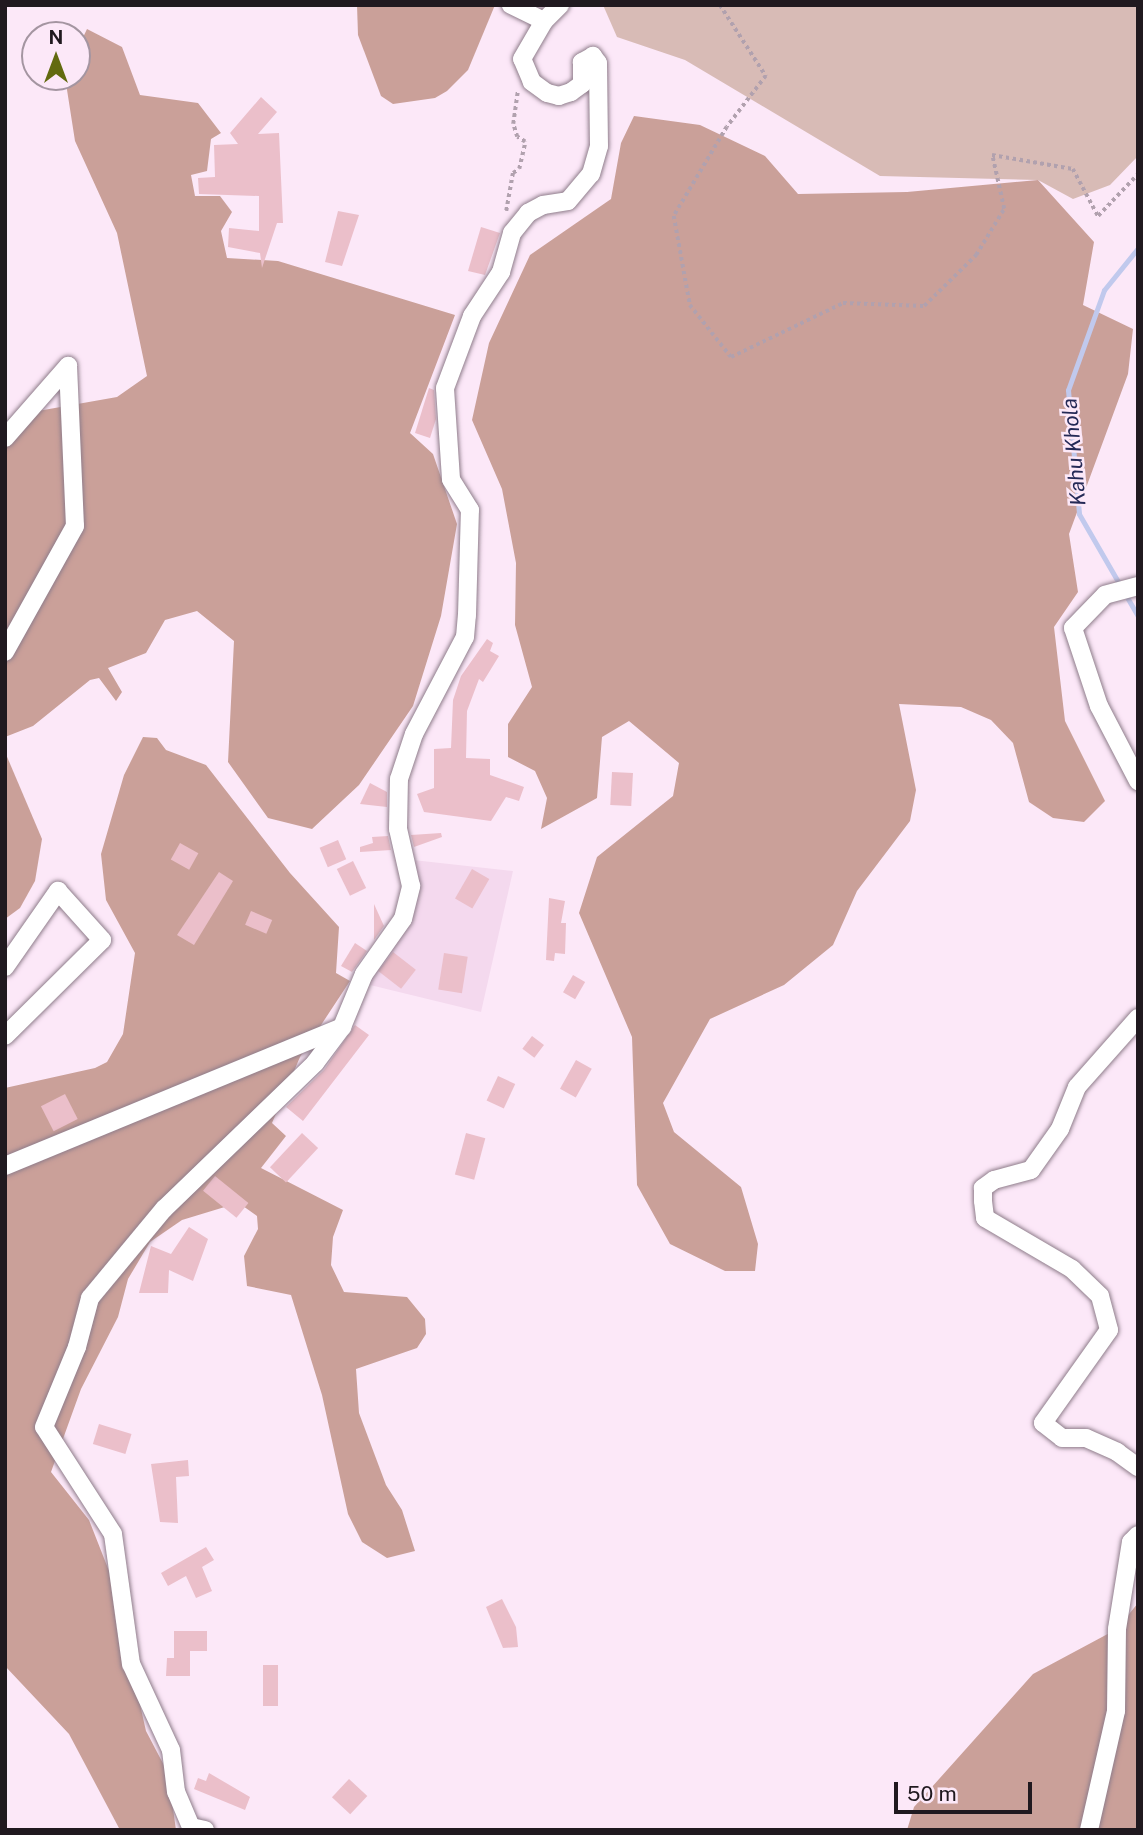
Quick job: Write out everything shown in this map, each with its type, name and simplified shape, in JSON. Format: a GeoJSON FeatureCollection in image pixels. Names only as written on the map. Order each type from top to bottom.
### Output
{"type":"FeatureCollection","features":[{"type":"Feature","properties":{"kind":"street"},"geometry":{"type":"LineString","coordinates":[[511,5],[544,21]]}},
{"type":"Feature","properties":{"kind":"street"},"geometry":{"type":"LineString","coordinates":[[205,1830],[191,1827],[176,1792],[171,1750],[131,1664],[113,1534],[44,1427],[77,1347],[90,1298],[164,1209],[315,1063],[342,1027],[364,974],[403,919],[411,886],[398,829],[399,779],[414,734],[465,638],[470,510],[451,479],[445,388],[472,316],[501,272],[514,231],[528,213],[543,205],[568,201],[591,174],[599,146],[598,63],[593,57],[582,62],[582,84],[559,96],[532,82],[526,68],[524,50],[544,21],[560,5]]}},
{"type":"Feature","properties":{"kind":"street"},"geometry":{"type":"LineString","coordinates":[[5,438],[68,366],[75,526],[5,652]]}},
{"type":"Feature","properties":{"kind":"street"},"geometry":{"type":"LineString","coordinates":[[1138,586],[1105,595],[1073,628],[1100,706],[1138,781]]}},
{"type":"Feature","properties":{"kind":"street"},"geometry":{"type":"LineString","coordinates":[[5,967],[58,891],[102,940],[5,1036]]}},
{"type":"Feature","properties":{"kind":"street"},"geometry":{"type":"LineString","coordinates":[[1138,1018],[1077,1087],[1060,1129],[1031,1170],[994,1180],[983,1188],[983,1202],[985,1218],[1072,1269],[1100,1296],[1109,1330],[1043,1423],[1062,1438],[1086,1438],[1117,1452],[1138,1467]]}},
{"type":"Feature","properties":{"kind":"street"},"geometry":{"type":"LineString","coordinates":[[5,1166],[342,1027]]}},
{"type":"Feature","properties":{"kind":"street"},"geometry":{"type":"LineString","coordinates":[[1088,1830],[1116,1711],[1117,1629],[1131,1542],[1138,1535]]}},
{"type":"Feature","properties":{"kind":"path"},"geometry":{"type":"LineString","coordinates":[[720,5],[766,76],[727,127],[674,216],[690,305],[731,357],[843,303],[924,306],[976,256],[1004,209],[992,155],[1073,169],[1098,216],[1138,174]]}},
{"type":"Feature","properties":{"kind":"path"},"geometry":{"type":"LineString","coordinates":[[514,231],[506,198],[524,153],[525,142],[517,138],[513,124],[515,100],[526,68]]}},
{"type":"Feature","properties":{"kind":"shaded area"},"geometry":{"type":"Polygon","coordinates":[[[357,5],[495,5],[468,70],[447,91],[435,98],[393,104],[381,96],[358,35],[357,5]]]}},
{"type":"Feature","properties":{"kind":"shaded area"},"geometry":{"type":"Polygon","coordinates":[[[603,5],[1138,5],[1138,156],[1110,185],[1073,199],[1038,180],[880,176],[685,60],[617,37],[603,5]]]}},
{"type":"Feature","properties":{"kind":"shaded area"},"geometry":{"type":"Polygon","coordinates":[[[91,31],[122,47],[140,95],[198,103],[221,133],[211,139],[207,171],[191,175],[195,196],[220,196],[232,212],[221,231],[227,258],[278,261],[455,315],[410,433],[433,454],[457,524],[441,616],[413,706],[359,785],[312,829],[268,818],[228,762],[234,641],[197,611],[165,620],[146,653],[108,668],[122,692],[116,701],[99,678],[90,680],[33,726],[5,737],[5,431],[21,414],[117,397],[147,376],[117,233],[75,141],[67,91],[91,91],[91,31]]]}},
{"type":"Feature","properties":{"kind":"shaded area"},"geometry":{"type":"Polygon","coordinates":[[[634,116],[700,125],[765,156],[798,194],[907,192],[1038,180],[1094,242],[1083,305],[1133,329],[1128,374],[1069,534],[1078,592],[1054,627],[1065,721],[1105,801],[1084,822],[1053,818],[1029,802],[1013,743],[991,720],[961,707],[899,704],[916,790],[910,821],[857,891],[833,945],[784,985],[710,1019],[663,1103],[674,1132],[741,1187],[758,1244],[755,1271],[725,1271],[670,1244],[637,1185],[632,1037],[579,913],[597,857],[673,796],[679,763],[629,721],[602,737],[597,798],[541,829],[547,798],[535,771],[508,757],[508,724],[532,687],[515,625],[516,563],[502,489],[472,420],[489,343],[530,255],[611,199],[621,143],[634,116]]]}},
{"type":"Feature","properties":{"kind":"shaded area"},"geometry":{"type":"Polygon","coordinates":[[[143,737],[157,738],[166,750],[206,765],[290,873],[339,927],[336,973],[350,981],[300,1057],[272,1123],[286,1136],[261,1168],[343,1210],[333,1237],[331,1265],[344,1292],[407,1297],[425,1319],[426,1334],[417,1348],[356,1369],[359,1413],[386,1485],[402,1510],[415,1551],[387,1558],[362,1542],[348,1514],[322,1395],[291,1295],[247,1286],[244,1256],[258,1229],[257,1216],[243,1206],[228,1206],[182,1220],[150,1242],[128,1279],[118,1317],[81,1389],[51,1472],[89,1520],[111,1576],[146,1731],[168,1773],[176,1830],[120,1830],[69,1734],[5,1666],[5,1088],[95,1068],[107,1062],[123,1034],[135,953],[106,900],[101,854],[124,775],[143,737]]]}},
{"type":"Feature","properties":{"kind":"shaded area"},"geometry":{"type":"Polygon","coordinates":[[[5,752],[42,839],[35,881],[20,908],[5,919],[5,752]]]}},
{"type":"Feature","properties":{"kind":"shaded area"},"geometry":{"type":"Polygon","coordinates":[[[413,860],[513,871],[481,1012],[366,984],[386,948],[413,860]]]}},
{"type":"Feature","properties":{"kind":"shaded area"},"geometry":{"type":"Polygon","coordinates":[[[1138,1603],[1138,1830],[907,1830],[914,1807],[1033,1674],[1117,1629],[1138,1603]]]}},
{"type":"Feature","properties":{"kind":"building"},"geometry":{"type":"Polygon","coordinates":[[[261,97],[277,112],[258,134],[279,133],[283,223],[277,223],[262,268],[260,253],[228,247],[229,228],[259,231],[259,196],[199,194],[198,178],[215,177],[214,145],[238,144],[230,133],[261,97]]]}},
{"type":"Feature","properties":{"kind":"building"},"geometry":{"type":"Polygon","coordinates":[[[338,211],[359,215],[342,266],[325,262],[338,211]]]}},
{"type":"Feature","properties":{"kind":"building"},"geometry":{"type":"Polygon","coordinates":[[[481,227],[500,233],[485,275],[468,271],[481,227]]]}},
{"type":"Feature","properties":{"kind":"building"},"geometry":{"type":"Polygon","coordinates":[[[429,388],[434,390],[436,419],[430,438],[415,433],[429,388]]]}},
{"type":"Feature","properties":{"kind":"building"},"geometry":{"type":"Polygon","coordinates":[[[487,639],[493,643],[490,651],[499,656],[483,682],[479,679],[467,711],[466,758],[490,759],[490,775],[524,787],[519,801],[506,797],[491,821],[424,812],[417,794],[434,788],[434,749],[451,748],[453,700],[461,676],[487,639]]]}},
{"type":"Feature","properties":{"kind":"building"},"geometry":{"type":"Polygon","coordinates":[[[612,772],[633,773],[631,806],[610,805],[612,772]]]}},
{"type":"Feature","properties":{"kind":"building"},"geometry":{"type":"Polygon","coordinates":[[[370,783],[387,792],[387,807],[360,804],[370,783]]]}},
{"type":"Feature","properties":{"kind":"building"},"geometry":{"type":"Polygon","coordinates":[[[441,833],[442,837],[414,847],[411,835],[441,833]]]}},
{"type":"Feature","properties":{"kind":"building"},"geometry":{"type":"Polygon","coordinates":[[[388,836],[391,850],[360,852],[360,847],[373,843],[372,837],[388,836]]]}},
{"type":"Feature","properties":{"kind":"building"},"geometry":{"type":"Polygon","coordinates":[[[338,840],[346,859],[328,867],[320,848],[338,840]]]}},
{"type":"Feature","properties":{"kind":"building"},"geometry":{"type":"Polygon","coordinates":[[[180,843],[198,853],[189,870],[171,860],[180,843]]]}},
{"type":"Feature","properties":{"kind":"building"},"geometry":{"type":"Polygon","coordinates":[[[353,861],[366,888],[350,896],[337,869],[353,861]]]}},
{"type":"Feature","properties":{"kind":"building"},"geometry":{"type":"Polygon","coordinates":[[[472,869],[489,879],[472,908],[455,898],[472,869]]]}},
{"type":"Feature","properties":{"kind":"building"},"geometry":{"type":"Polygon","coordinates":[[[219,872],[233,881],[194,945],[177,935],[219,872]]]}},
{"type":"Feature","properties":{"kind":"building"},"geometry":{"type":"Polygon","coordinates":[[[549,898],[565,901],[561,923],[566,923],[565,954],[555,953],[554,961],[546,960],[549,898]]]}},
{"type":"Feature","properties":{"kind":"building"},"geometry":{"type":"Polygon","coordinates":[[[374,904],[384,926],[374,940],[374,904]]]}},
{"type":"Feature","properties":{"kind":"building"},"geometry":{"type":"Polygon","coordinates":[[[251,911],[272,920],[266,934],[245,925],[251,911]]]}},
{"type":"Feature","properties":{"kind":"building"},"geometry":{"type":"Polygon","coordinates":[[[355,943],[367,951],[352,972],[341,966],[355,943]]]}},
{"type":"Feature","properties":{"kind":"building"},"geometry":{"type":"Polygon","coordinates":[[[393,952],[416,970],[401,989],[378,971],[393,952]]]}},
{"type":"Feature","properties":{"kind":"building"},"geometry":{"type":"Polygon","coordinates":[[[444,953],[468,957],[462,993],[438,990],[444,953]]]}},
{"type":"Feature","properties":{"kind":"building"},"geometry":{"type":"Polygon","coordinates":[[[573,975],[585,982],[575,999],[563,992],[573,975]]]}},
{"type":"Feature","properties":{"kind":"building"},"geometry":{"type":"Polygon","coordinates":[[[355,1025],[369,1035],[303,1121],[286,1107],[324,1070],[355,1025]]]}},
{"type":"Feature","properties":{"kind":"building"},"geometry":{"type":"Polygon","coordinates":[[[532,1036],[544,1045],[534,1058],[522,1049],[532,1036]]]}},
{"type":"Feature","properties":{"kind":"building"},"geometry":{"type":"Polygon","coordinates":[[[576,1060],[592,1069],[576,1098],[560,1089],[576,1060]]]}},
{"type":"Feature","properties":{"kind":"building"},"geometry":{"type":"Polygon","coordinates":[[[498,1076],[515,1084],[504,1109],[487,1100],[498,1076]]]}},
{"type":"Feature","properties":{"kind":"building"},"geometry":{"type":"Polygon","coordinates":[[[65,1094],[78,1119],[54,1131],[41,1106],[65,1094]]]}},
{"type":"Feature","properties":{"kind":"building"},"geometry":{"type":"Polygon","coordinates":[[[302,1133],[318,1148],[286,1182],[270,1167],[302,1133]]]}},
{"type":"Feature","properties":{"kind":"building"},"geometry":{"type":"Polygon","coordinates":[[[466,1133],[485,1138],[474,1180],[455,1175],[466,1133]]]}},
{"type":"Feature","properties":{"kind":"building"},"geometry":{"type":"Polygon","coordinates":[[[215,1176],[248,1203],[236,1218],[203,1191],[215,1176]]]}},
{"type":"Feature","properties":{"kind":"building"},"geometry":{"type":"Polygon","coordinates":[[[189,1227],[208,1239],[193,1281],[169,1270],[168,1293],[139,1293],[151,1246],[171,1254],[189,1227]]]}},
{"type":"Feature","properties":{"kind":"building"},"geometry":{"type":"Polygon","coordinates":[[[99,1424],[132,1434],[125,1454],[93,1444],[99,1424]]]}},
{"type":"Feature","properties":{"kind":"building"},"geometry":{"type":"Polygon","coordinates":[[[188,1460],[189,1476],[176,1477],[178,1523],[160,1522],[151,1464],[188,1460]]]}},
{"type":"Feature","properties":{"kind":"building"},"geometry":{"type":"Polygon","coordinates":[[[206,1547],[214,1560],[202,1567],[212,1591],[196,1598],[186,1576],[168,1586],[161,1573],[206,1547]]]}},
{"type":"Feature","properties":{"kind":"building"},"geometry":{"type":"Polygon","coordinates":[[[502,1599],[516,1627],[518,1647],[503,1648],[486,1607],[502,1599]]]}},
{"type":"Feature","properties":{"kind":"building"},"geometry":{"type":"Polygon","coordinates":[[[174,1631],[207,1631],[207,1651],[190,1651],[190,1676],[166,1676],[167,1658],[174,1658],[174,1631]]]}},
{"type":"Feature","properties":{"kind":"building"},"geometry":{"type":"Polygon","coordinates":[[[263,1665],[278,1665],[278,1706],[263,1706],[263,1665]]]}},
{"type":"Feature","properties":{"kind":"building"},"geometry":{"type":"Polygon","coordinates":[[[209,1773],[250,1797],[245,1810],[194,1789],[198,1778],[206,1781],[209,1773]]]}},
{"type":"Feature","properties":{"kind":"building"},"geometry":{"type":"Polygon","coordinates":[[[349,1779],[367,1796],[350,1814],[332,1797],[349,1779]]]}},
{"type":"Feature","properties":{"kind":"waterway","name":"Kahu Khola"},"geometry":{"type":"LineString","coordinates":[[1138,248],[1104,290],[1068,390],[1079,514],[1138,616]]}}]}
